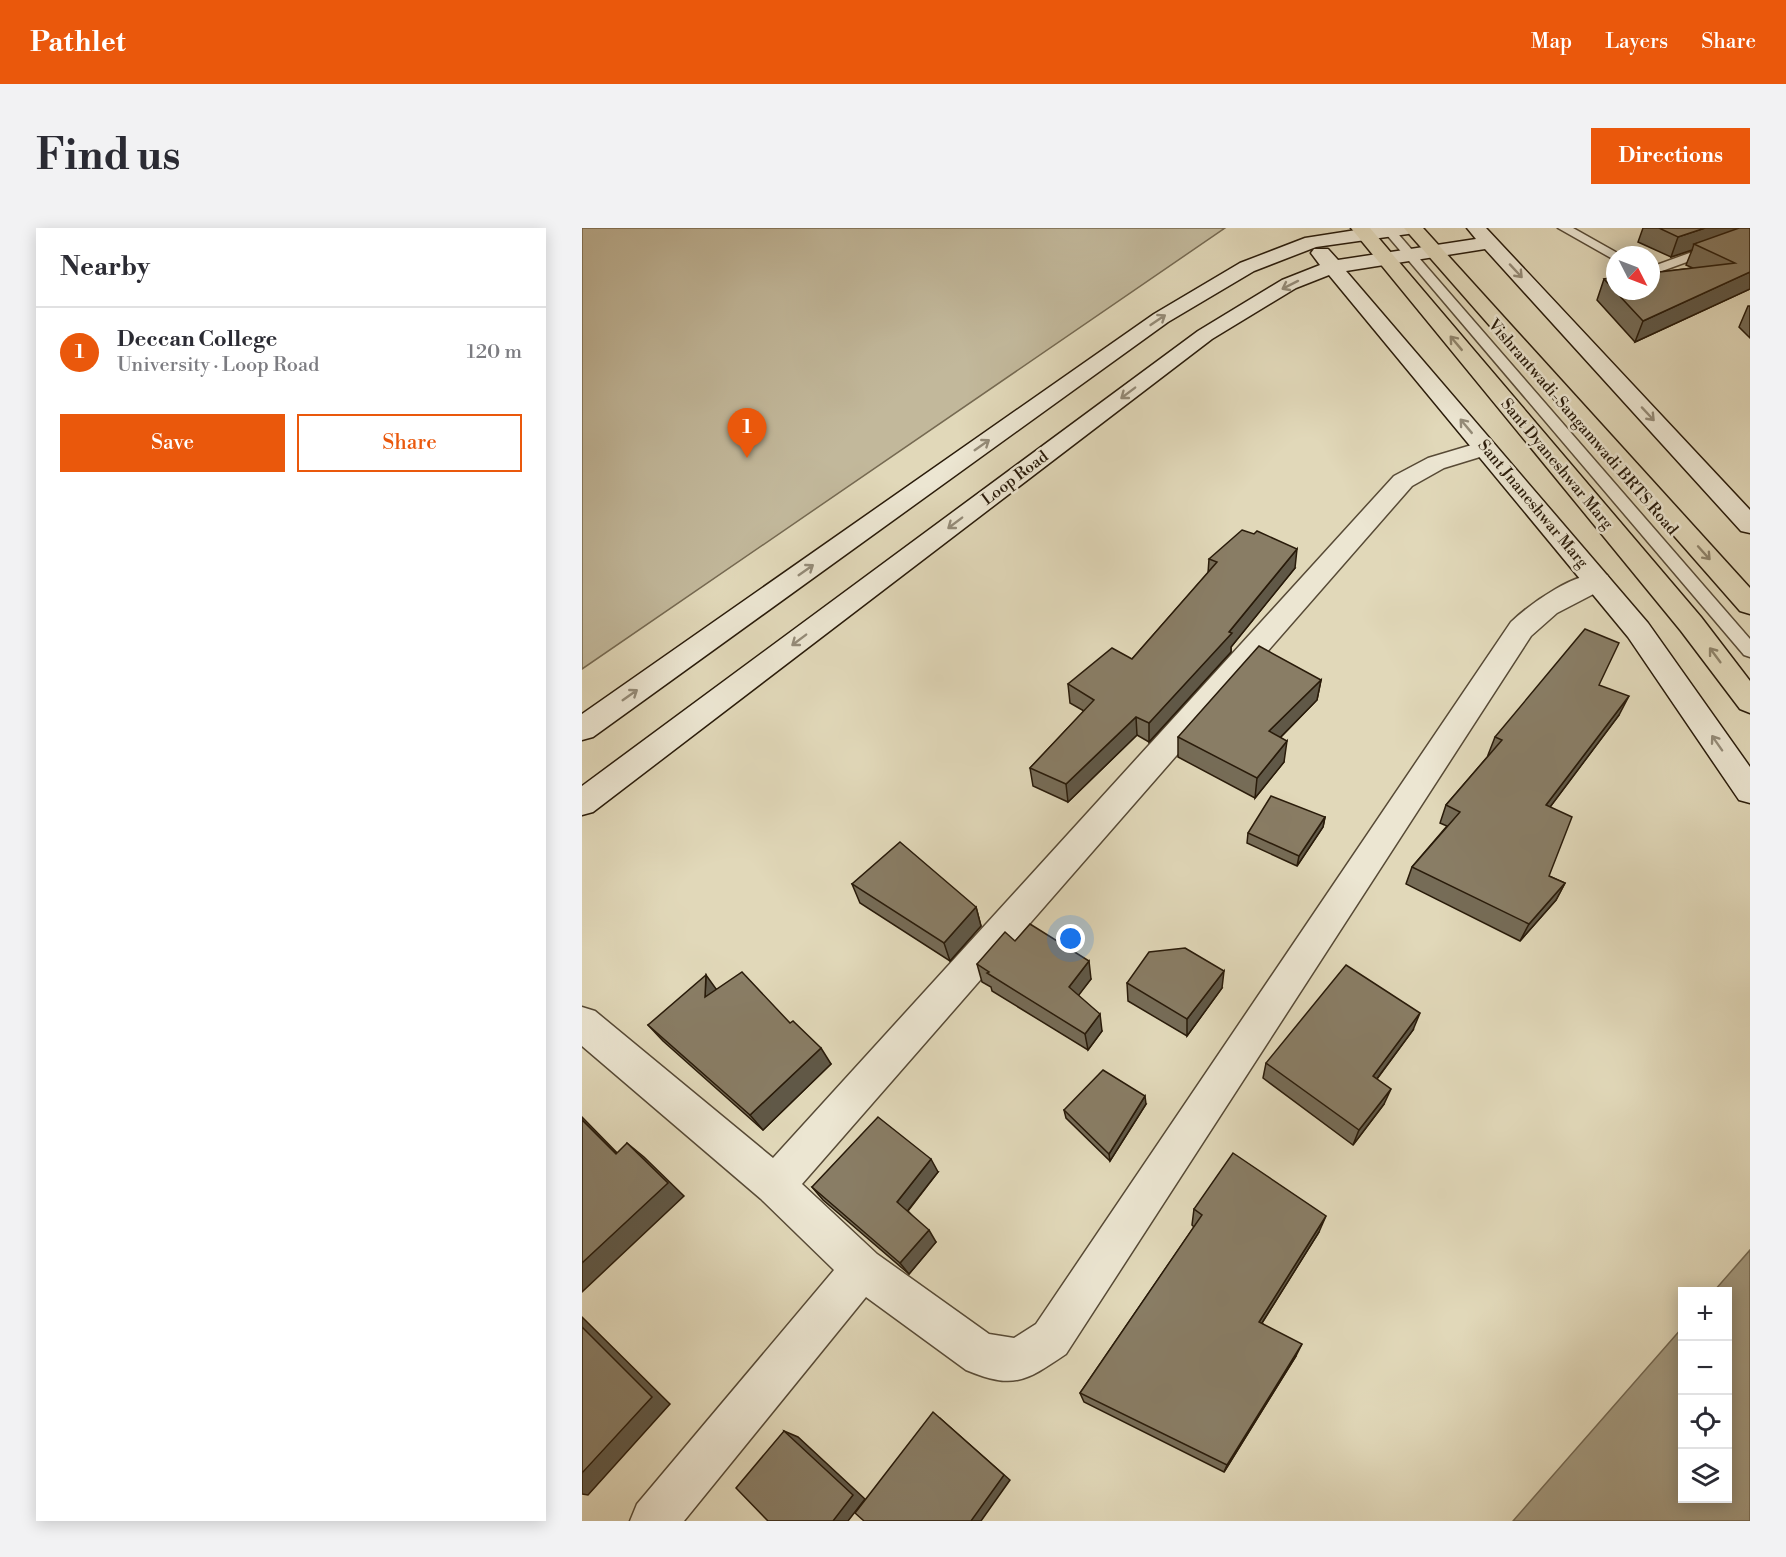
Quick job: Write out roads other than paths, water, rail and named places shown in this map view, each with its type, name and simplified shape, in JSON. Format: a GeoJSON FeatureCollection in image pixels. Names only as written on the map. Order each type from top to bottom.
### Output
{"type":"FeatureCollection","features":[{"type":"Feature","properties":{"kind":"main road"},"geometry":{"type":"LineString","coordinates":[[1413,228],[1750,605]]}},
{"type":"Feature","properties":{"kind":"main road","name":"Sant Dyaneshwar Marg"},"geometry":{"type":"LineString","coordinates":[[1382,230],[1386,259],[1691,624],[1750,702]]}},
{"type":"Feature","properties":{"kind":"street"},"geometry":{"type":"LineString","coordinates":[[582,729],[1161,318],[1306,235],[1382,230]]}},
{"type":"Feature","properties":{"kind":"street","name":"Sant Jnaneshwar Marg"},"geometry":{"type":"LineString","coordinates":[[1306,235],[1638,630],[1750,791]]}},
{"type":"Feature","properties":{"kind":"street","name":"Loop Road"},"geometry":{"type":"LineString","coordinates":[[582,803],[1205,335],[1289,284],[1332,267],[1434,252],[1483,236]]}},
{"type":"Feature","properties":{"kind":"street"},"geometry":{"type":"LineString","coordinates":[[1483,236],[1750,525]]}},
{"type":"Feature","properties":{"kind":"street"},"geometry":{"type":"LineString","coordinates":[[775,1185],[1403,481],[1436,463],[1485,448]]}},
{"type":"Feature","properties":{"kind":"street"},"geometry":{"type":"LineString","coordinates":[[582,1023],[775,1185],[862,1269],[981,1355],[1018,1360],[1051,1339],[1521,629],[1533,616],[1552,603],[1598,581]]}},
{"type":"Feature","properties":{"kind":"street"},"geometry":{"type":"LineString","coordinates":[[654,1521],[862,1269]]}},
{"type":"Feature","properties":{"kind":"lane"},"geometry":{"type":"LineString","coordinates":[[1564,228],[1606,250]]}},
{"type":"Feature","properties":{"kind":"lane","name":"Vishrantwadi-Sangamwadi BRTS Road"},"geometry":{"type":"LineString","coordinates":[[1382,230],[1410,255],[1750,651]]}},
{"type":"Feature","properties":{"kind":"lane"},"geometry":{"type":"LineString","coordinates":[[1660,268],[1750,235]]}},
{"type":"Feature","properties":{"kind":"place","name":"Deccan College"},"geometry":{"type":"Point","coordinates":[747,458]}}]}
